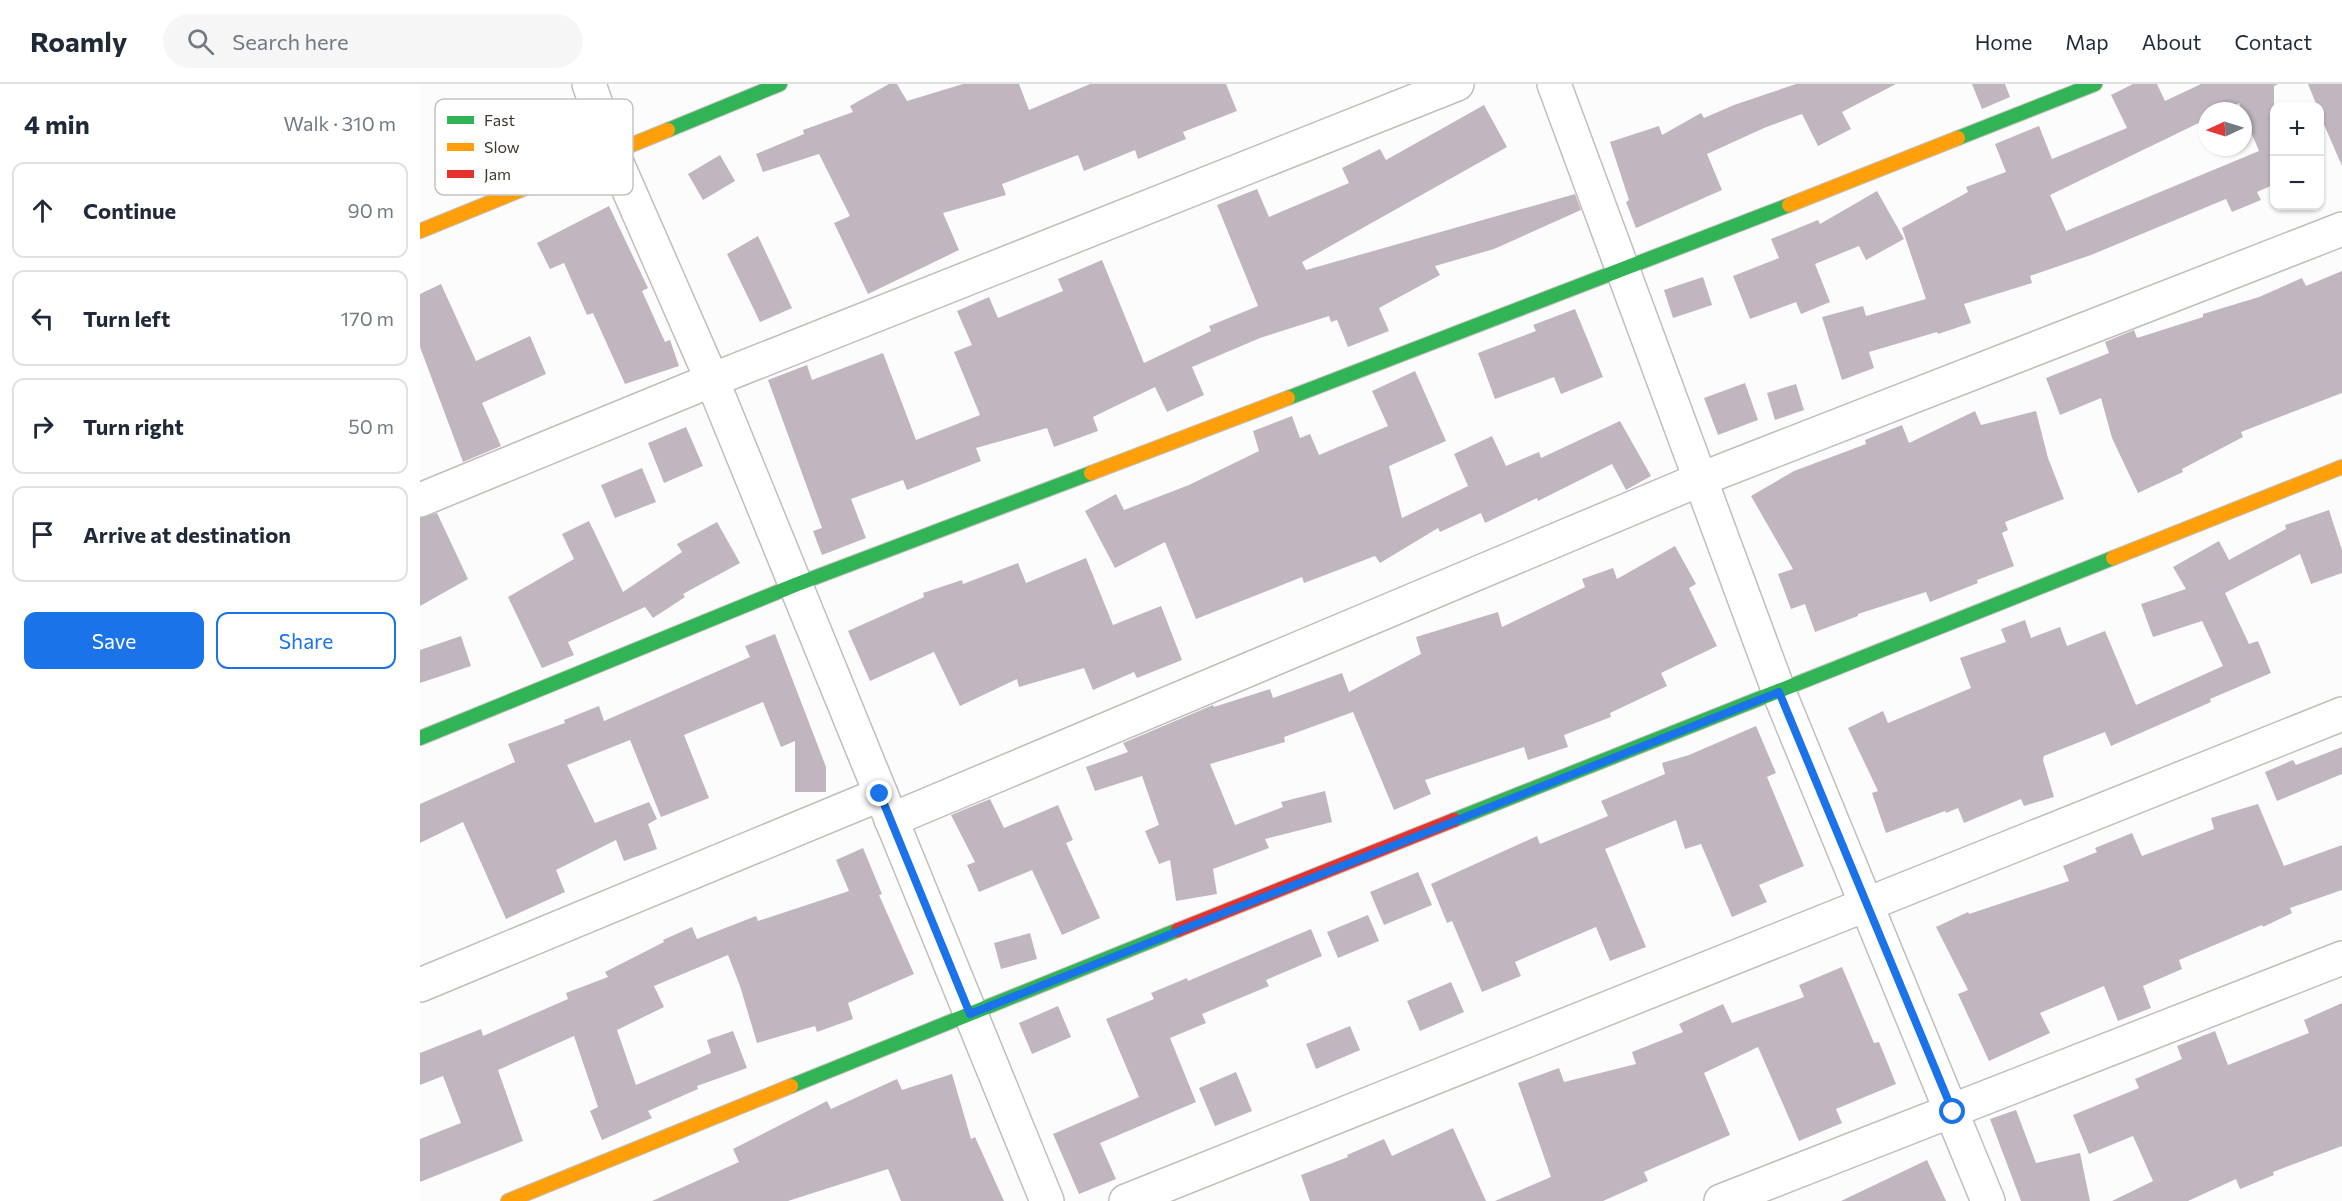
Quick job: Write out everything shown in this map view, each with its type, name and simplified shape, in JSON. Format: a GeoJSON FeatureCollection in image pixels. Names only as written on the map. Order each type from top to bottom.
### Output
{"type":"FeatureCollection","features":[{"type":"Feature","properties":{"kind":"street"},"geometry":{"type":"LineString","coordinates":[[590,84],[595,99]]}},
{"type":"Feature","properties":{"kind":"street"},"geometry":{"type":"LineString","coordinates":[[633,146],[780,84]]}},
{"type":"Feature","properties":{"kind":"street"},"geometry":{"type":"LineString","coordinates":[[420,500],[712,380],[1457,84]]}},
{"type":"Feature","properties":{"kind":"street"},"geometry":{"type":"LineString","coordinates":[[1554,84],[1779,692],[1988,1201]]}},
{"type":"Feature","properties":{"kind":"street"},"geometry":{"type":"LineString","coordinates":[[420,738],[795,585],[1624,270],[2096,84]]}},
{"type":"Feature","properties":{"kind":"street"},"geometry":{"type":"LineString","coordinates":[[420,231],[510,195]]}},
{"type":"Feature","properties":{"kind":"street"},"geometry":{"type":"LineString","coordinates":[[631,195],[712,380],[1047,1201]]}},
{"type":"Feature","properties":{"kind":"street"},"geometry":{"type":"LineString","coordinates":[[420,985],[886,807],[1701,479],[2342,229]]}},
{"type":"Feature","properties":{"kind":"street"},"geometry":{"type":"LineString","coordinates":[[508,1201],[970,1014],[2342,467]]}},
{"type":"Feature","properties":{"kind":"street"},"geometry":{"type":"LineString","coordinates":[[1126,1201],[2342,714]]}},
{"type":"Feature","properties":{"kind":"street"},"geometry":{"type":"LineString","coordinates":[[1721,1201],[2342,958]]}},
{"type":"Feature","properties":{"kind":"building"},"geometry":{"type":"Polygon","coordinates":[[[889,84],[897,84],[907,101],[963,84],[1019,84],[1029,110],[1090,84],[1226,84],[1237,111],[1183,132],[1186,139],[1138,159],[1135,150],[1084,171],[1078,155],[1002,184],[1006,195],[943,213],[959,250],[868,294],[834,223],[850,216],[819,154],[763,172],[756,154],[804,134],[803,130],[853,112],[850,106],[889,84]]]}},
{"type":"Feature","properties":{"kind":"building"},"geometry":{"type":"Polygon","coordinates":[[[1796,84],[1896,84],[1842,112],[1851,129],[1818,146],[1802,114],[1764,128],[1707,154],[1722,190],[1636,228],[1626,202],[1629,200],[1610,142],[1659,126],[1662,135],[1701,113],[1704,118],[1796,84]]]}},
{"type":"Feature","properties":{"kind":"building"},"geometry":{"type":"Polygon","coordinates":[[[1972,84],[2005,84],[2010,97],[1982,109],[1972,84]]]}},
{"type":"Feature","properties":{"kind":"building"},"geometry":{"type":"Polygon","coordinates":[[[2133,84],[2157,84],[2165,101],[2201,84],[2278,84],[2274,86],[2274,102],[2270,102],[2270,186],[2257,192],[2261,200],[2232,212],[2226,199],[2091,255],[2030,276],[2032,283],[1964,304],[1971,323],[1869,352],[1874,368],[1842,380],[1822,317],[1863,306],[1866,316],[1926,299],[1902,228],[1968,192],[1966,187],[2006,172],[1995,144],[2039,126],[2052,159],[2127,128],[2111,95],[2133,84]],[[2198,102],[2198,123],[2050,195],[2066,231],[2247,156],[2252,156],[2259,151],[2252,134],[2252,102],[2198,102]]]}},
{"type":"Feature","properties":{"kind":"building"},"geometry":{"type":"Polygon","coordinates":[[[2308,84],[2342,84],[2342,166],[2324,125],[2324,102],[2315,102],[2308,84]]]}},
{"type":"Feature","properties":{"kind":"building"},"geometry":{"type":"Polygon","coordinates":[[[1484,105],[1507,147],[1302,262],[1306,270],[1575,194],[1581,210],[1494,249],[1435,266],[1440,275],[1379,308],[1389,331],[1348,347],[1337,320],[1331,322],[1329,316],[1260,338],[1192,367],[1204,395],[1167,412],[1155,387],[1093,417],[1098,431],[1054,447],[1047,428],[976,448],[981,461],[907,490],[903,480],[851,499],[866,538],[822,555],[813,531],[822,528],[768,380],[807,365],[812,380],[883,353],[916,440],[980,415],[954,352],[972,345],[957,311],[989,297],[998,318],[1063,291],[1058,279],[1102,260],[1144,363],[1211,331],[1209,326],[1258,306],[1217,205],[1257,189],[1269,217],[1349,183],[1342,168],[1380,149],[1386,160],[1484,105]]]}},
{"type":"Feature","properties":{"kind":"building"},"geometry":{"type":"Polygon","coordinates":[[[720,155],[735,181],[703,200],[688,174],[720,155]]]}},
{"type":"Feature","properties":{"kind":"building"},"geometry":{"type":"Polygon","coordinates":[[[1877,191],[1904,239],[1866,260],[1859,246],[1815,264],[1830,302],[1801,314],[1796,302],[1750,319],[1733,276],[1779,258],[1771,239],[1818,220],[1820,224],[1877,191]]]}},
{"type":"Feature","properties":{"kind":"building"},"geometry":{"type":"Polygon","coordinates":[[[609,206],[648,288],[642,291],[665,342],[670,340],[679,366],[625,384],[593,313],[587,315],[564,263],[550,269],[537,243],[609,206]]]}},
{"type":"Feature","properties":{"kind":"building"},"geometry":{"type":"Polygon","coordinates":[[[758,236],[792,308],[760,322],[727,254],[758,236]]]}},
{"type":"Feature","properties":{"kind":"building"},"geometry":{"type":"Polygon","coordinates":[[[2342,271],[2342,393],[2241,432],[2243,437],[2182,469],[2183,472],[2138,493],[2112,438],[2101,398],[2060,415],[2046,378],[2109,353],[2105,342],[2134,330],[2137,338],[2259,297],[2302,278],[2306,286],[2342,271]]]}},
{"type":"Feature","properties":{"kind":"building"},"geometry":{"type":"Polygon","coordinates":[[[1703,277],[1712,305],[1673,318],[1664,290],[1703,277]]]}},
{"type":"Feature","properties":{"kind":"building"},"geometry":{"type":"Polygon","coordinates":[[[441,284],[476,361],[530,336],[546,374],[482,403],[501,446],[463,462],[420,347],[420,294],[441,284]]]}},
{"type":"Feature","properties":{"kind":"building"},"geometry":{"type":"Polygon","coordinates":[[[1575,309],[1603,377],[1561,394],[1554,377],[1495,399],[1478,353],[1536,331],[1533,325],[1575,309]]]}},
{"type":"Feature","properties":{"kind":"building"},"geometry":{"type":"Polygon","coordinates":[[[1415,371],[1446,441],[1389,466],[1402,518],[1468,486],[1454,454],[1492,436],[1506,466],[1539,452],[1541,458],[1620,421],[1651,476],[1626,490],[1612,464],[1538,501],[1537,498],[1485,523],[1481,513],[1440,532],[1438,528],[1380,563],[1375,556],[1304,583],[1302,577],[1196,619],[1165,542],[1115,568],[1085,511],[1116,494],[1124,510],[1189,485],[1259,451],[1253,431],[1292,416],[1300,438],[1310,434],[1319,455],[1388,426],[1372,391],[1415,371]]]}},
{"type":"Feature","properties":{"kind":"building"},"geometry":{"type":"Polygon","coordinates":[[[1745,383],[1758,420],[1718,435],[1704,398],[1745,383]]]}},
{"type":"Feature","properties":{"kind":"building"},"geometry":{"type":"Polygon","coordinates":[[[1796,384],[1804,410],[1775,420],[1767,393],[1796,384]]]}},
{"type":"Feature","properties":{"kind":"building"},"geometry":{"type":"Polygon","coordinates":[[[1975,411],[1981,425],[2036,411],[2048,458],[2064,499],[2005,522],[2008,530],[2002,533],[2014,566],[1930,602],[1926,592],[1858,614],[1858,616],[1815,632],[1805,604],[1791,609],[1778,574],[1793,569],[1751,496],[1794,471],[1866,444],[1865,440],[1902,425],[1909,443],[1975,411]]]}},
{"type":"Feature","properties":{"kind":"building"},"geometry":{"type":"Polygon","coordinates":[[[686,427],[703,466],[664,483],[648,443],[686,427]]]}},
{"type":"Feature","properties":{"kind":"building"},"geometry":{"type":"Polygon","coordinates":[[[642,468],[656,502],[615,518],[601,485],[642,468]]]}},
{"type":"Feature","properties":{"kind":"building"},"geometry":{"type":"Polygon","coordinates":[[[2329,510],[2342,550],[2342,573],[2311,584],[2300,554],[2225,593],[2249,644],[2258,641],[2271,673],[2111,746],[2105,732],[2044,756],[2043,760],[2054,797],[2024,806],[2021,799],[1964,823],[1958,808],[1886,833],[1872,793],[1878,791],[1848,728],[1883,711],[1888,723],[1971,688],[1960,658],[2006,642],[2001,629],[2025,620],[2031,638],[2060,627],[2067,646],[2105,631],[2136,705],[2223,666],[2202,621],[2153,637],[2141,604],[2186,589],[2173,567],[2219,541],[2229,560],[2286,529],[2285,525],[2329,510]]]}},
{"type":"Feature","properties":{"kind":"building"},"geometry":{"type":"Polygon","coordinates":[[[437,513],[468,579],[420,606],[420,518],[437,513]]]}},
{"type":"Feature","properties":{"kind":"building"},"geometry":{"type":"Polygon","coordinates":[[[589,521],[623,592],[682,552],[677,544],[717,522],[740,563],[683,594],[685,597],[653,618],[645,607],[568,642],[574,655],[542,668],[508,597],[574,559],[562,534],[589,521]]]}},
{"type":"Feature","properties":{"kind":"building"},"geometry":{"type":"Polygon","coordinates":[[[1675,546],[1696,584],[1689,588],[1717,646],[1661,673],[1667,686],[1610,713],[1611,717],[1564,735],[1568,747],[1528,760],[1524,747],[1425,780],[1431,794],[1394,810],[1353,712],[1284,737],[1285,742],[1210,764],[1235,825],[1283,807],[1281,802],[1325,791],[1332,822],[1265,839],[1269,848],[1213,869],[1217,894],[1176,901],[1170,860],[1159,864],[1145,831],[1159,825],[1142,776],[1095,791],[1086,767],[1128,752],[1123,743],[1213,705],[1214,707],[1270,689],[1273,698],[1342,673],[1349,692],[1421,654],[1416,637],[1498,612],[1502,627],[1585,587],[1582,579],[1613,568],[1617,579],[1675,546]]]}},
{"type":"Feature","properties":{"kind":"building"},"geometry":{"type":"Polygon","coordinates":[[[1086,558],[1113,625],[1161,606],[1182,660],[1137,678],[1134,672],[1093,690],[1084,668],[1019,687],[1017,679],[960,706],[934,652],[870,681],[848,631],[924,597],[923,593],[962,580],[963,584],[1018,563],[1026,583],[1086,558]]]}},
{"type":"Feature","properties":{"kind":"building"},"geometry":{"type":"Polygon","coordinates":[[[775,634],[826,767],[826,792],[795,792],[795,741],[781,747],[763,702],[684,735],[709,798],[661,817],[630,740],[567,765],[595,823],[649,802],[657,819],[648,824],[657,849],[624,861],[616,840],[556,870],[565,892],[506,919],[463,822],[420,843],[420,804],[515,762],[508,744],[565,723],[564,720],[599,706],[604,721],[750,657],[745,646],[775,634]]]}},
{"type":"Feature","properties":{"kind":"building"},"geometry":{"type":"Polygon","coordinates":[[[461,636],[471,666],[420,683],[420,650],[461,636]]]}},
{"type":"Feature","properties":{"kind":"building"},"geometry":{"type":"Polygon","coordinates":[[[1756,726],[1776,773],[1767,777],[1804,866],[1759,885],[1767,902],[1732,917],[1701,844],[1685,849],[1676,820],[1605,849],[1646,947],[1610,961],[1596,927],[1515,962],[1521,976],[1482,992],[1452,921],[1447,923],[1431,884],[1537,836],[1540,844],[1608,816],[1601,801],[1665,774],[1662,763],[1689,755],[1756,726]]]}},
{"type":"Feature","properties":{"kind":"building"},"geometry":{"type":"Polygon","coordinates":[[[2342,747],[2342,774],[2277,801],[2265,772],[2293,760],[2296,765],[2342,747]]]}},
{"type":"Feature","properties":{"kind":"building"},"geometry":{"type":"Polygon","coordinates":[[[990,799],[1004,828],[1058,805],[1073,840],[1066,843],[1100,918],[1062,935],[1032,870],[979,892],[967,865],[975,862],[951,815],[990,799]]]}},
{"type":"Feature","properties":{"kind":"building"},"geometry":{"type":"Polygon","coordinates":[[[2258,804],[2284,866],[2342,845],[2342,890],[2290,908],[2292,913],[2263,927],[2262,925],[2179,960],[2182,969],[2143,986],[2151,1008],[2118,1021],[2104,986],[2040,1013],[2050,1033],[1989,1061],[1958,994],[1968,990],[1936,927],[1968,912],[1969,914],[2069,881],[2063,866],[2097,852],[2095,848],[2132,833],[2142,856],[2214,829],[2211,818],[2258,804]]]}},
{"type":"Feature","properties":{"kind":"building"},"geometry":{"type":"Polygon","coordinates":[[[863,848],[882,894],[879,895],[914,974],[848,1003],[853,1019],[817,1032],[815,1026],[757,1043],[728,955],[654,986],[664,1007],[617,1030],[636,1085],[711,1053],[707,1040],[733,1031],[747,1068],[697,1086],[698,1089],[648,1111],[652,1118],[602,1140],[590,1111],[598,1107],[574,1036],[498,1070],[523,1141],[420,1182],[420,1139],[461,1123],[443,1076],[420,1085],[420,1053],[481,1029],[483,1036],[568,999],[566,993],[608,977],[605,972],[692,927],[697,939],[756,916],[758,921],[849,891],[836,860],[863,848]]]}},
{"type":"Feature","properties":{"kind":"building"},"geometry":{"type":"Polygon","coordinates":[[[1418,872],[1432,905],[1384,925],[1370,892],[1418,872]]]}},
{"type":"Feature","properties":{"kind":"building"},"geometry":{"type":"Polygon","coordinates":[[[1368,915],[1379,941],[1338,958],[1327,932],[1368,915]]]}},
{"type":"Feature","properties":{"kind":"building"},"geometry":{"type":"Polygon","coordinates":[[[1311,929],[1322,956],[1266,980],[1269,986],[1202,1014],[1206,1023],[1170,1038],[1196,1102],[1100,1143],[1116,1179],[1079,1194],[1053,1134],[1139,1097],[1106,1019],[1154,999],[1151,993],[1187,978],[1188,981],[1311,929]]]}},
{"type":"Feature","properties":{"kind":"building"},"geometry":{"type":"Polygon","coordinates":[[[1030,933],[1037,959],[1001,969],[994,943],[1030,933]]]}},
{"type":"Feature","properties":{"kind":"building"},"geometry":{"type":"Polygon","coordinates":[[[1842,967],[1874,1043],[1879,1042],[1896,1084],[1836,1109],[1842,1123],[1799,1141],[1758,1047],[1704,1073],[1730,1135],[1644,1172],[1648,1181],[1603,1201],[1495,1201],[1551,1177],[1518,1083],[1559,1068],[1564,1082],[1636,1064],[1632,1052],[1683,1032],[1679,1024],[1723,1004],[1732,1023],[1804,997],[1799,985],[1842,967]]]}},
{"type":"Feature","properties":{"kind":"building"},"geometry":{"type":"Polygon","coordinates":[[[1451,982],[1464,1012],[1420,1031],[1407,1001],[1451,982]]]}},
{"type":"Feature","properties":{"kind":"building"},"geometry":{"type":"Polygon","coordinates":[[[2342,1003],[2342,1146],[2273,1172],[2274,1175],[2240,1189],[2236,1179],[2188,1201],[2112,1201],[2153,1181],[2133,1136],[2089,1154],[2073,1115],[2139,1088],[2135,1079],[2182,1059],[2177,1046],[2215,1031],[2228,1065],[2309,1033],[2304,1020],[2342,1003]]]}},
{"type":"Feature","properties":{"kind":"building"},"geometry":{"type":"Polygon","coordinates":[[[1058,1006],[1071,1037],[1032,1054],[1019,1023],[1058,1006]]]}},
{"type":"Feature","properties":{"kind":"building"},"geometry":{"type":"Polygon","coordinates":[[[1350,1026],[1360,1050],[1316,1069],[1306,1044],[1350,1026]]]}},
{"type":"Feature","properties":{"kind":"building"},"geometry":{"type":"Polygon","coordinates":[[[1236,1072],[1252,1111],[1215,1126],[1199,1088],[1236,1072]]]}},
{"type":"Feature","properties":{"kind":"building"},"geometry":{"type":"Polygon","coordinates":[[[952,1074],[971,1139],[975,1137],[1004,1201],[901,1201],[888,1169],[788,1201],[652,1201],[739,1162],[733,1149],[827,1101],[831,1109],[897,1079],[902,1090],[952,1074]]]}},
{"type":"Feature","properties":{"kind":"building"},"geometry":{"type":"Polygon","coordinates":[[[2016,1110],[2036,1163],[2080,1153],[2090,1201],[2021,1201],[1990,1119],[2016,1110]]]}},
{"type":"Feature","properties":{"kind":"building"},"geometry":{"type":"Polygon","coordinates":[[[1453,1128],[1486,1201],[1310,1201],[1301,1175],[1348,1157],[1347,1155],[1384,1139],[1392,1156],[1453,1128]]]}},
{"type":"Feature","properties":{"kind":"building"},"geometry":{"type":"Polygon","coordinates":[[[1927,1160],[1946,1201],[1841,1201],[1927,1160]]]}},
{"type":"Feature","properties":{"kind":"traffic: fast"},"geometry":{"type":"LineString","coordinates":[[668,130],[780,84]]}},
{"type":"Feature","properties":{"kind":"traffic: fast"},"geometry":{"type":"LineString","coordinates":[[1958,138],[2095,84]]}},
{"type":"Feature","properties":{"kind":"traffic: fast"},"geometry":{"type":"LineString","coordinates":[[1288,398],[1789,205]]}},
{"type":"Feature","properties":{"kind":"traffic: fast"},"geometry":{"type":"LineString","coordinates":[[420,738],[795,585],[1091,473]]}},
{"type":"Feature","properties":{"kind":"traffic: fast"},"geometry":{"type":"LineString","coordinates":[[1454,820],[2113,558]]}},
{"type":"Feature","properties":{"kind":"traffic: fast"},"geometry":{"type":"LineString","coordinates":[[791,1086],[1178,930]]}},
{"type":"Feature","properties":{"kind":"traffic: slow"},"geometry":{"type":"LineString","coordinates":[[633,144],[668,130]]}},
{"type":"Feature","properties":{"kind":"traffic: slow"},"geometry":{"type":"LineString","coordinates":[[1789,205],[1958,138]]}},
{"type":"Feature","properties":{"kind":"traffic: slow"},"geometry":{"type":"LineString","coordinates":[[420,231],[508,195]]}},
{"type":"Feature","properties":{"kind":"traffic: slow"},"geometry":{"type":"LineString","coordinates":[[1091,473],[1288,398]]}},
{"type":"Feature","properties":{"kind":"traffic: slow"},"geometry":{"type":"LineString","coordinates":[[2113,558],[2342,467]]}},
{"type":"Feature","properties":{"kind":"traffic: slow"},"geometry":{"type":"LineString","coordinates":[[508,1201],[791,1086]]}},
{"type":"Feature","properties":{"kind":"traffic: jam"},"geometry":{"type":"LineString","coordinates":[[1178,930],[1454,820]]}},
{"type":"Feature","properties":{"kind":"route"},"geometry":{"type":"LineString","coordinates":[[880,794],[970,1014],[1779,692],[1953,1112]]}}]}
